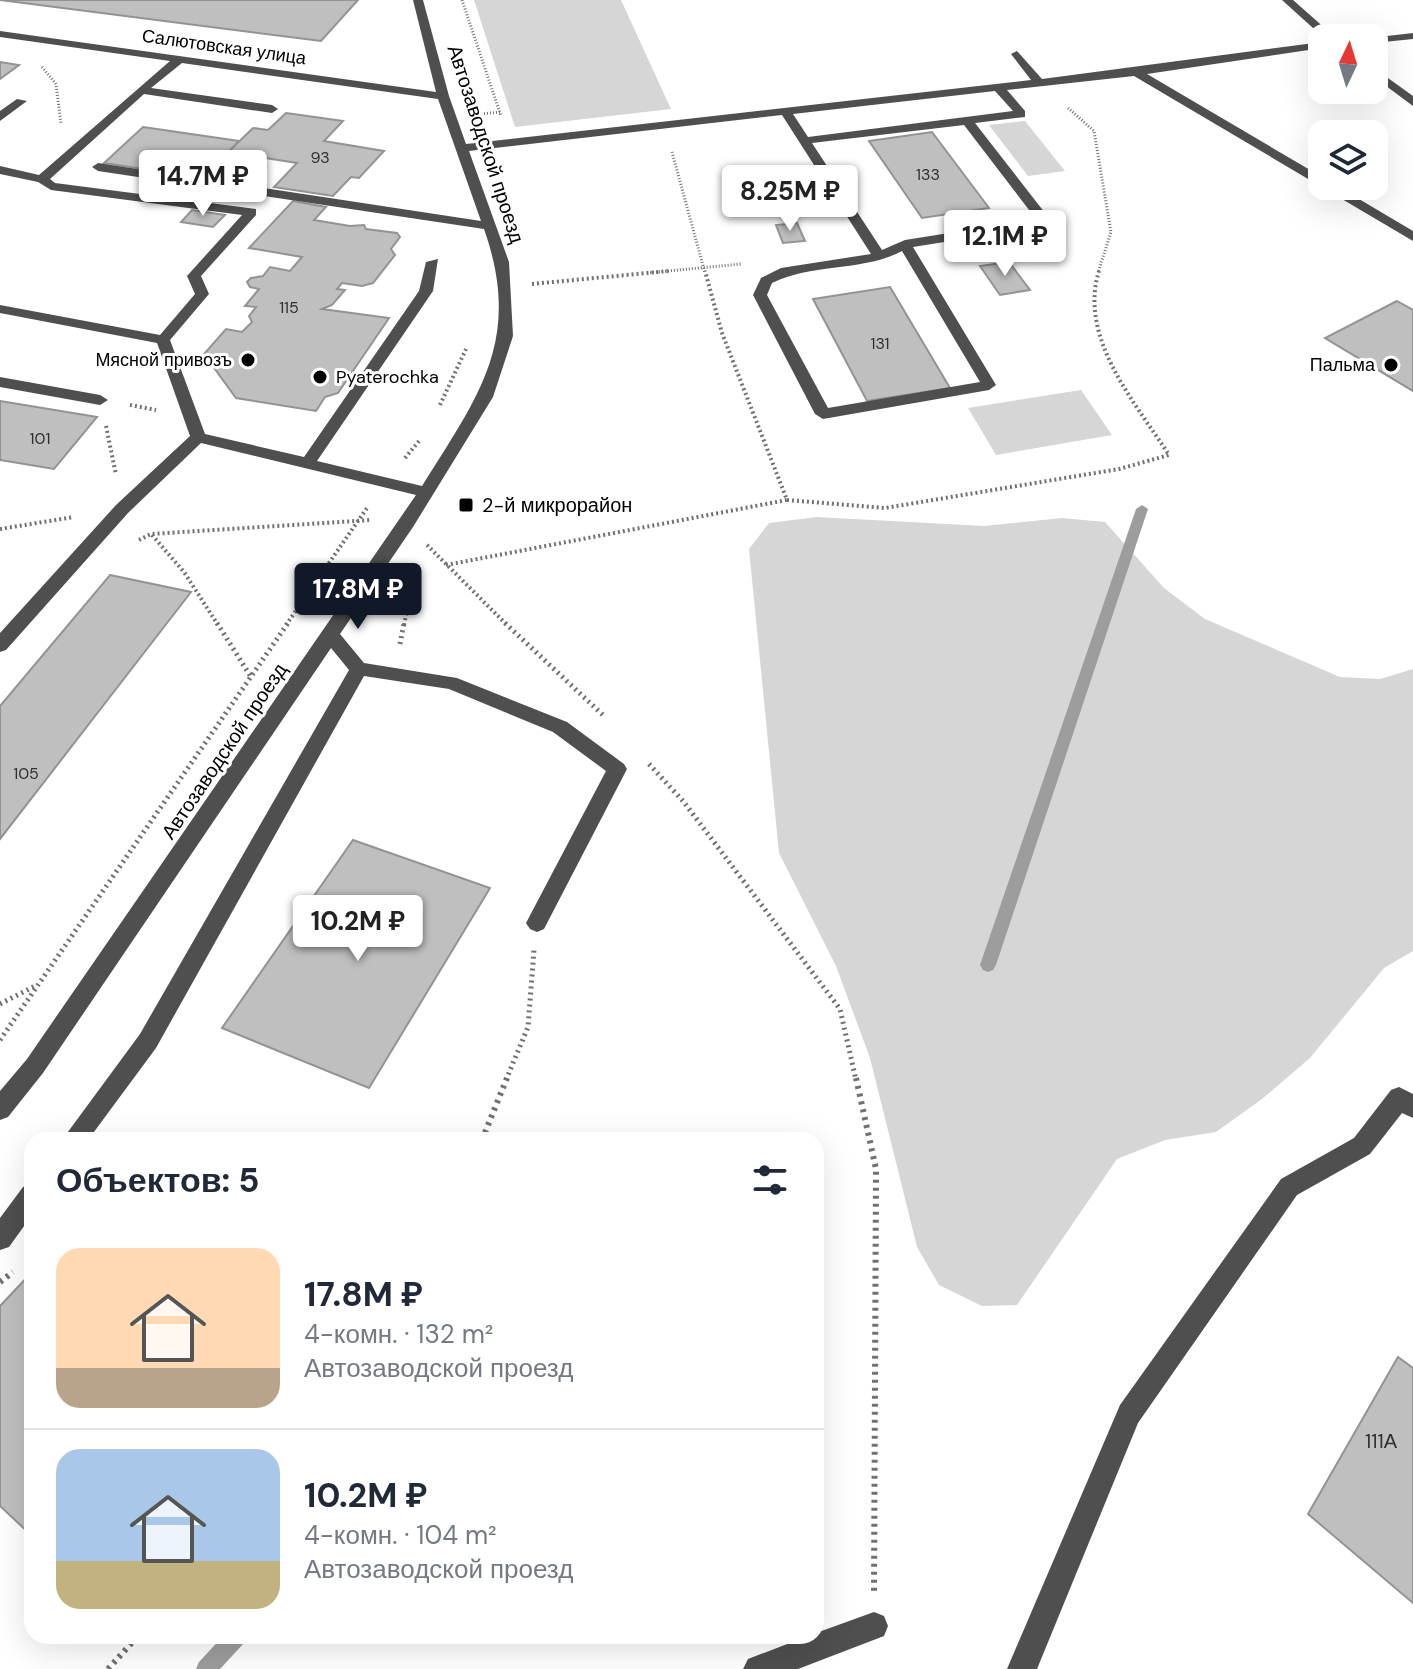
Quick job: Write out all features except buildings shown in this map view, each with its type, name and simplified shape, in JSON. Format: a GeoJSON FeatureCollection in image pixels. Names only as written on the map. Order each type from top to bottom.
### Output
{"type":"FeatureCollection","features":[{"type":"Feature","properties":{"kind":"street","name":"Автозаводской проезд"},"geometry":{"type":"LineString","coordinates":[[0,1109],[35,1066],[331,635],[407,523],[485,397],[506,336],[502,262],[443,96],[418,0]]}},
{"type":"Feature","properties":{"kind":"street"},"geometry":{"type":"LineString","coordinates":[[1287,0],[1315,24]]}},
{"type":"Feature","properties":{"kind":"street","name":"Салютовская улица"},"geometry":{"type":"LineString","coordinates":[[0,34],[443,96]]}},
{"type":"Feature","properties":{"kind":"street"},"geometry":{"type":"LineString","coordinates":[[1388,39],[1413,36]]}},
{"type":"Feature","properties":{"kind":"street"},"geometry":{"type":"LineString","coordinates":[[461,148],[1136,72],[1308,47]]}},
{"type":"Feature","properties":{"kind":"street"},"geometry":{"type":"LineString","coordinates":[[1017,54],[1039,83]]}},
{"type":"Feature","properties":{"kind":"street"},"geometry":{"type":"LineString","coordinates":[[42,179],[180,59]]}},
{"type":"Feature","properties":{"kind":"street"},"geometry":{"type":"LineString","coordinates":[[1136,72],[1308,174]]}},
{"type":"Feature","properties":{"kind":"street"},"geometry":{"type":"LineString","coordinates":[[1388,82],[1413,102]]}},
{"type":"Feature","properties":{"kind":"street"},"geometry":{"type":"LineString","coordinates":[[803,141],[1021,114],[998,87]]}},
{"type":"Feature","properties":{"kind":"street"},"geometry":{"type":"LineString","coordinates":[[141,90],[272,109]]}},
{"type":"Feature","properties":{"kind":"street"},"geometry":{"type":"LineString","coordinates":[[0,117],[21,101]]}},
{"type":"Feature","properties":{"kind":"street"},"geometry":{"type":"LineString","coordinates":[[785,111],[880,257]]}},
{"type":"Feature","properties":{"kind":"street"},"geometry":{"type":"LineString","coordinates":[[905,244],[989,385],[823,414],[760,295],[766,281],[786,271],[880,257],[905,244],[1045,222],[967,121]]}},
{"type":"Feature","properties":{"kind":"street"},"geometry":{"type":"LineString","coordinates":[[98,167],[489,226]]}},
{"type":"Feature","properties":{"kind":"street"},"geometry":{"type":"LineString","coordinates":[[0,170],[42,179],[51,186],[251,212],[194,276],[202,294],[163,340]]}},
{"type":"Feature","properties":{"kind":"street"},"geometry":{"type":"LineString","coordinates":[[1351,200],[1413,237]]}},
{"type":"Feature","properties":{"kind":"street"},"geometry":{"type":"LineString","coordinates":[[307,464],[426,291],[433,262]]}},
{"type":"Feature","properties":{"kind":"street"},"geometry":{"type":"LineString","coordinates":[[0,309],[163,340]]}},
{"type":"Feature","properties":{"kind":"street"},"geometry":{"type":"LineString","coordinates":[[163,340],[198,437]]}},
{"type":"Feature","properties":{"kind":"street"},"geometry":{"type":"LineString","coordinates":[[0,382],[100,400]]}},
{"type":"Feature","properties":{"kind":"street"},"geometry":{"type":"LineString","coordinates":[[198,437],[427,492]]}},
{"type":"Feature","properties":{"kind":"street"},"geometry":{"type":"LineString","coordinates":[[0,645],[122,509],[198,437]]}},
{"type":"Feature","properties":{"kind":"street"},"geometry":{"type":"LineString","coordinates":[[331,635],[359,669],[451,683],[560,727],[617,769],[537,923]]}},
{"type":"Feature","properties":{"kind":"street"},"geometry":{"type":"LineString","coordinates":[[80,1132],[148,1041],[359,669]]}},
{"type":"Feature","properties":{"kind":"street"},"geometry":{"type":"LineString","coordinates":[[1022,1669],[1129,1414],[1289,1187],[1362,1146],[1399,1098],[1413,1107]]}},
{"type":"Feature","properties":{"kind":"street"},"geometry":{"type":"LineString","coordinates":[[0,1238],[24,1206]]}},
{"type":"Feature","properties":{"kind":"street"},"geometry":{"type":"LineString","coordinates":[[758,1669],[874,1626]]}},
{"type":"Feature","properties":{"kind":"path"},"geometry":{"type":"LineString","coordinates":[[463,4],[469,0]]}},
{"type":"Feature","properties":{"kind":"path"},"geometry":{"type":"LineString","coordinates":[[39,64],[56,84],[62,161]]}},
{"type":"Feature","properties":{"kind":"path"},"geometry":{"type":"LineString","coordinates":[[445,565],[787,500],[885,508],[1119,469],[1169,455],[1105,355],[1092,292],[1111,232],[1094,131],[1039,83]]}},
{"type":"Feature","properties":{"kind":"path"},"geometry":{"type":"LineString","coordinates":[[670,124],[673,159],[722,333],[787,500]]}},
{"type":"Feature","properties":{"kind":"path"},"geometry":{"type":"LineString","coordinates":[[531,284],[783,262],[786,271]]}},
{"type":"Feature","properties":{"kind":"path"},"geometry":{"type":"LineString","coordinates":[[192,417],[100,400],[122,509],[151,534],[184,572],[251,677]]}},
{"type":"Feature","properties":{"kind":"path"},"geometry":{"type":"LineString","coordinates":[[0,1040],[384,483]]}},
{"type":"Feature","properties":{"kind":"path"},"geometry":{"type":"LineString","coordinates":[[0,529],[122,509]]}},
{"type":"Feature","properties":{"kind":"path"},"geometry":{"type":"LineString","coordinates":[[126,546],[151,534],[360,519],[407,523],[445,565],[579,689],[610,723]]}},
{"type":"Feature","properties":{"kind":"path"},"geometry":{"type":"LineString","coordinates":[[641,756],[683,801],[840,1009],[876,1169],[874,1626]]}},
{"type":"Feature","properties":{"kind":"path"},"geometry":{"type":"LineString","coordinates":[[485,1132],[528,1027],[537,923]]}},
{"type":"Feature","properties":{"kind":"path"},"geometry":{"type":"LineString","coordinates":[[0,1004],[38,985]]}},
{"type":"Feature","properties":{"kind":"path"},"geometry":{"type":"LineString","coordinates":[[108,1669],[131,1644]]}},
{"type":"Feature","properties":{"kind":"shaded area"},"geometry":{"type":"Polygon","coordinates":[[[474,0],[621,0],[671,109],[515,127],[474,0]]]}},
{"type":"Feature","properties":{"kind":"shaded area"},"geometry":{"type":"Polygon","coordinates":[[[1025,121],[1065,171],[1028,176],[989,125],[1025,121]]]}},
{"type":"Feature","properties":{"kind":"shaded area"},"geometry":{"type":"Polygon","coordinates":[[[1081,390],[1112,435],[996,455],[968,408],[1081,390]]]}},
{"type":"Feature","properties":{"kind":"shaded area"},"geometry":{"type":"Polygon","coordinates":[[[817,517],[984,526],[1062,518],[1105,522],[1164,588],[1205,619],[1340,677],[1380,679],[1413,669],[1413,951],[1384,968],[1310,1058],[1262,1099],[1216,1132],[1165,1140],[1117,1159],[1017,1305],[982,1306],[939,1285],[917,1247],[870,1058],[836,966],[779,853],[749,549],[769,523],[817,517]]]}},
{"type":"Feature","properties":{"kind":"waterway"},"geometry":{"type":"LineString","coordinates":[[988,965],[1142,509]]}},
{"type":"Feature","properties":{"kind":"waterway"},"geometry":{"type":"LineString","coordinates":[[206,1669],[229,1644]]}},
{"type":"Feature","properties":{"kind":"place","name":"Мясной привозъ"},"geometry":{"type":"Point","coordinates":[248,360]}},
{"type":"Feature","properties":{"kind":"place","name":"Пальма"},"geometry":{"type":"Point","coordinates":[1391,365]}},
{"type":"Feature","properties":{"kind":"place","name":"Pyaterochka"},"geometry":{"type":"Point","coordinates":[320,377]}},
{"type":"Feature","properties":{"kind":"place","name":"2-й микрорайон"},"geometry":{"type":"Point","coordinates":[466,505]}}]}
